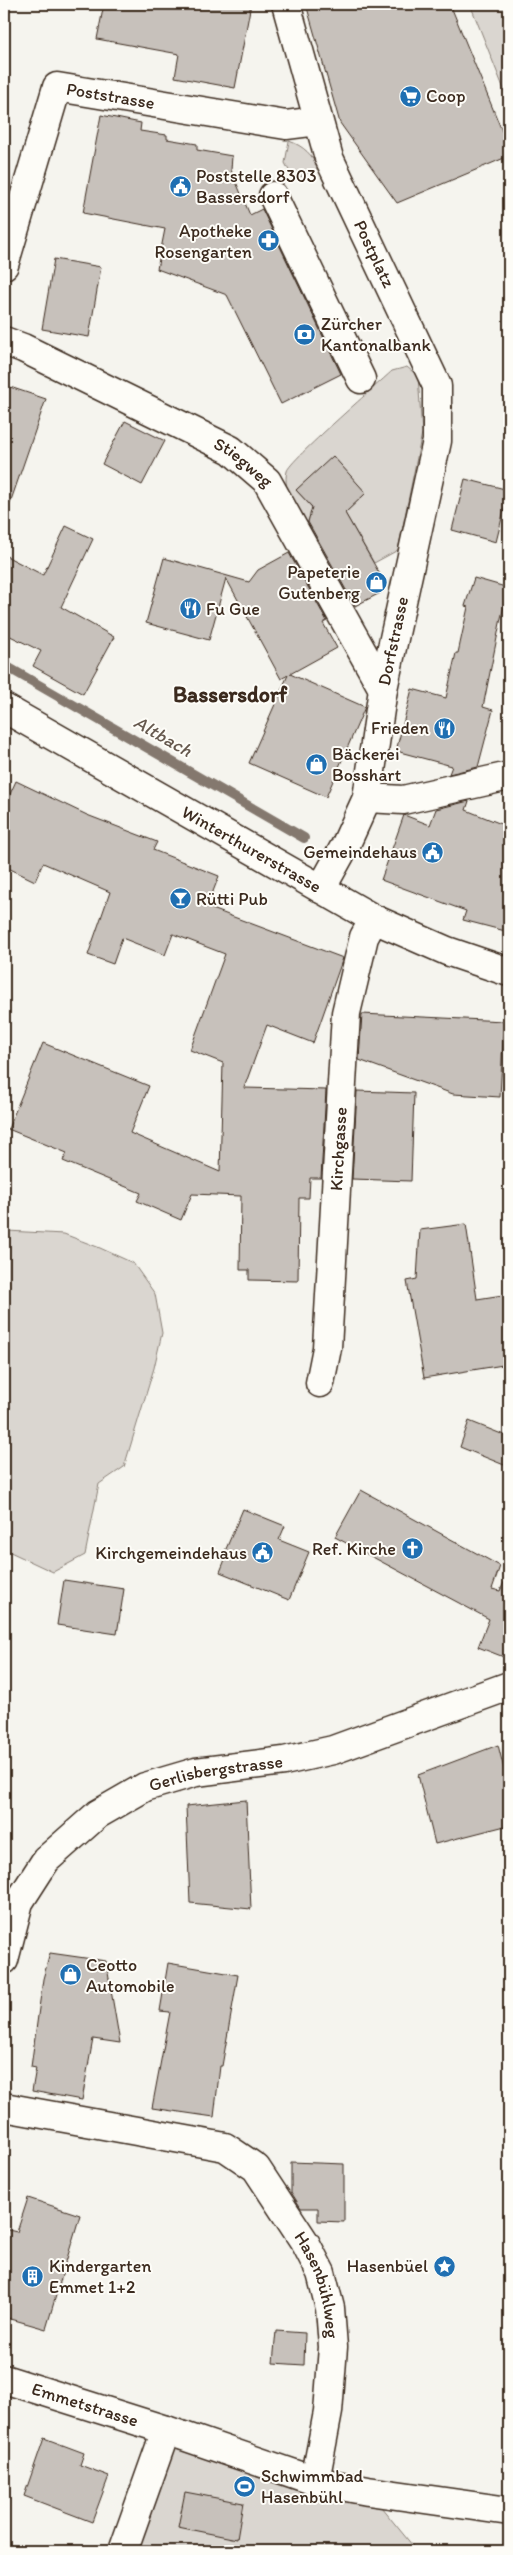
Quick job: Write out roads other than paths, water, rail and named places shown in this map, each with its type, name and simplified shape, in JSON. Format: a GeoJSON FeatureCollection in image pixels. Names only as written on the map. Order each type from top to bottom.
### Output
{"type":"FeatureCollection","features":[{"type":"Feature","properties":{"kind":"street","name":"Postplatz"},"geometry":{"type":"LineString","coordinates":[[286,4],[329,158],[437,386]]}},
{"type":"Feature","properties":{"kind":"street","name":"Poststrasse"},"geometry":{"type":"LineString","coordinates":[[4,265],[57,87],[286,125],[318,120]]}},
{"type":"Feature","properties":{"kind":"street"},"geometry":{"type":"LineString","coordinates":[[273,196],[361,379]]}},
{"type":"Feature","properties":{"kind":"street","name":"Stiegweg"},"geometry":{"type":"LineString","coordinates":[[4,341],[23,348],[231,450],[267,481],[382,690]]}},
{"type":"Feature","properties":{"kind":"street","name":"Dorfstrasse"},"geometry":{"type":"LineString","coordinates":[[321,889],[346,844],[367,798],[382,690],[437,441],[437,386]]}},
{"type":"Feature","properties":{"kind":"street","name":"Winterthurerstrasse"},"geometry":{"type":"LineString","coordinates":[[4,708],[374,919],[446,951],[509,972]]}},
{"type":"Feature","properties":{"kind":"street"},"geometry":{"type":"LineString","coordinates":[[367,798],[403,800],[509,776]]}},
{"type":"Feature","properties":{"kind":"street","name":"Kirchgasse"},"geometry":{"type":"LineString","coordinates":[[320,1383],[327,1348],[346,1013],[364,938],[374,919]]}},
{"type":"Feature","properties":{"kind":"street","name":"Gerlisbergstrasse"},"geometry":{"type":"LineString","coordinates":[[4,1960],[12,1900],[46,1860],[98,1814],[146,1787],[196,1772],[284,1761],[333,1750],[509,1686]]}},
{"type":"Feature","properties":{"kind":"street","name":"Hasenbühlweg"},"geometry":{"type":"LineString","coordinates":[[4,2107],[225,2147],[256,2168],[306,2244],[321,2273],[330,2308],[333,2348],[329,2394],[315,2481]]}},
{"type":"Feature","properties":{"kind":"street","name":"Emmetstrasse"},"geometry":{"type":"LineString","coordinates":[[4,2379],[166,2430],[315,2481]]}},
{"type":"Feature","properties":{"kind":"street"},"geometry":{"type":"LineString","coordinates":[[123,2551],[166,2430]]}},
{"type":"Feature","properties":{"kind":"street"},"geometry":{"type":"LineString","coordinates":[[315,2481],[368,2491],[509,2511]]}},
{"type":"Feature","properties":{"kind":"waterway","name":"Altbach"},"geometry":{"type":"LineString","coordinates":[[4,665],[304,838]]}},
{"type":"Feature","properties":{"kind":"place","name":"Coop"},"geometry":{"type":"Point","coordinates":[410,96]}},
{"type":"Feature","properties":{"kind":"place","name":"Poststelle 8303 Bassersdorf"},"geometry":{"type":"Point","coordinates":[180,186]}},
{"type":"Feature","properties":{"kind":"place","name":"Apotheke Rosengarten"},"geometry":{"type":"Point","coordinates":[268,241]}},
{"type":"Feature","properties":{"kind":"place","name":"Zürcher Kantonalbank"},"geometry":{"type":"Point","coordinates":[305,334]}},
{"type":"Feature","properties":{"kind":"place","name":"Papeterie Gutenberg"},"geometry":{"type":"Point","coordinates":[376,582]}},
{"type":"Feature","properties":{"kind":"place","name":"Fu Gue"},"geometry":{"type":"Point","coordinates":[190,609]}},
{"type":"Feature","properties":{"kind":"place","name":"Frieden"},"geometry":{"type":"Point","coordinates":[445,728]}},
{"type":"Feature","properties":{"kind":"place","name":"Bäckerei Bosshart"},"geometry":{"type":"Point","coordinates":[316,764]}},
{"type":"Feature","properties":{"kind":"place","name":"Gemeindehaus"},"geometry":{"type":"Point","coordinates":[433,852]}},
{"type":"Feature","properties":{"kind":"place","name":"Rütti Pub"},"geometry":{"type":"Point","coordinates":[180,899]}},
{"type":"Feature","properties":{"kind":"place","name":"Ref. Kirche"},"geometry":{"type":"Point","coordinates":[412,1549]}},
{"type":"Feature","properties":{"kind":"place","name":"Kirchgemeindehaus"},"geometry":{"type":"Point","coordinates":[263,1553]}},
{"type":"Feature","properties":{"kind":"place","name":"Ceotto Automobile"},"geometry":{"type":"Point","coordinates":[70,1975]}},
{"type":"Feature","properties":{"kind":"place","name":"Hasenbüel"},"geometry":{"type":"Point","coordinates":[444,2266]}},
{"type":"Feature","properties":{"kind":"place","name":"Kindergarten Emmet 1+2"},"geometry":{"type":"Point","coordinates":[33,2276]}},
{"type":"Feature","properties":{"kind":"place","name":"Schwimmbad Hasenbühl"},"geometry":{"type":"Point","coordinates":[245,2486]}},
{"type":"Feature","properties":{"kind":"district","name":"Bassersdorf"},"geometry":{"type":"Point","coordinates":[230,694]}}]}
